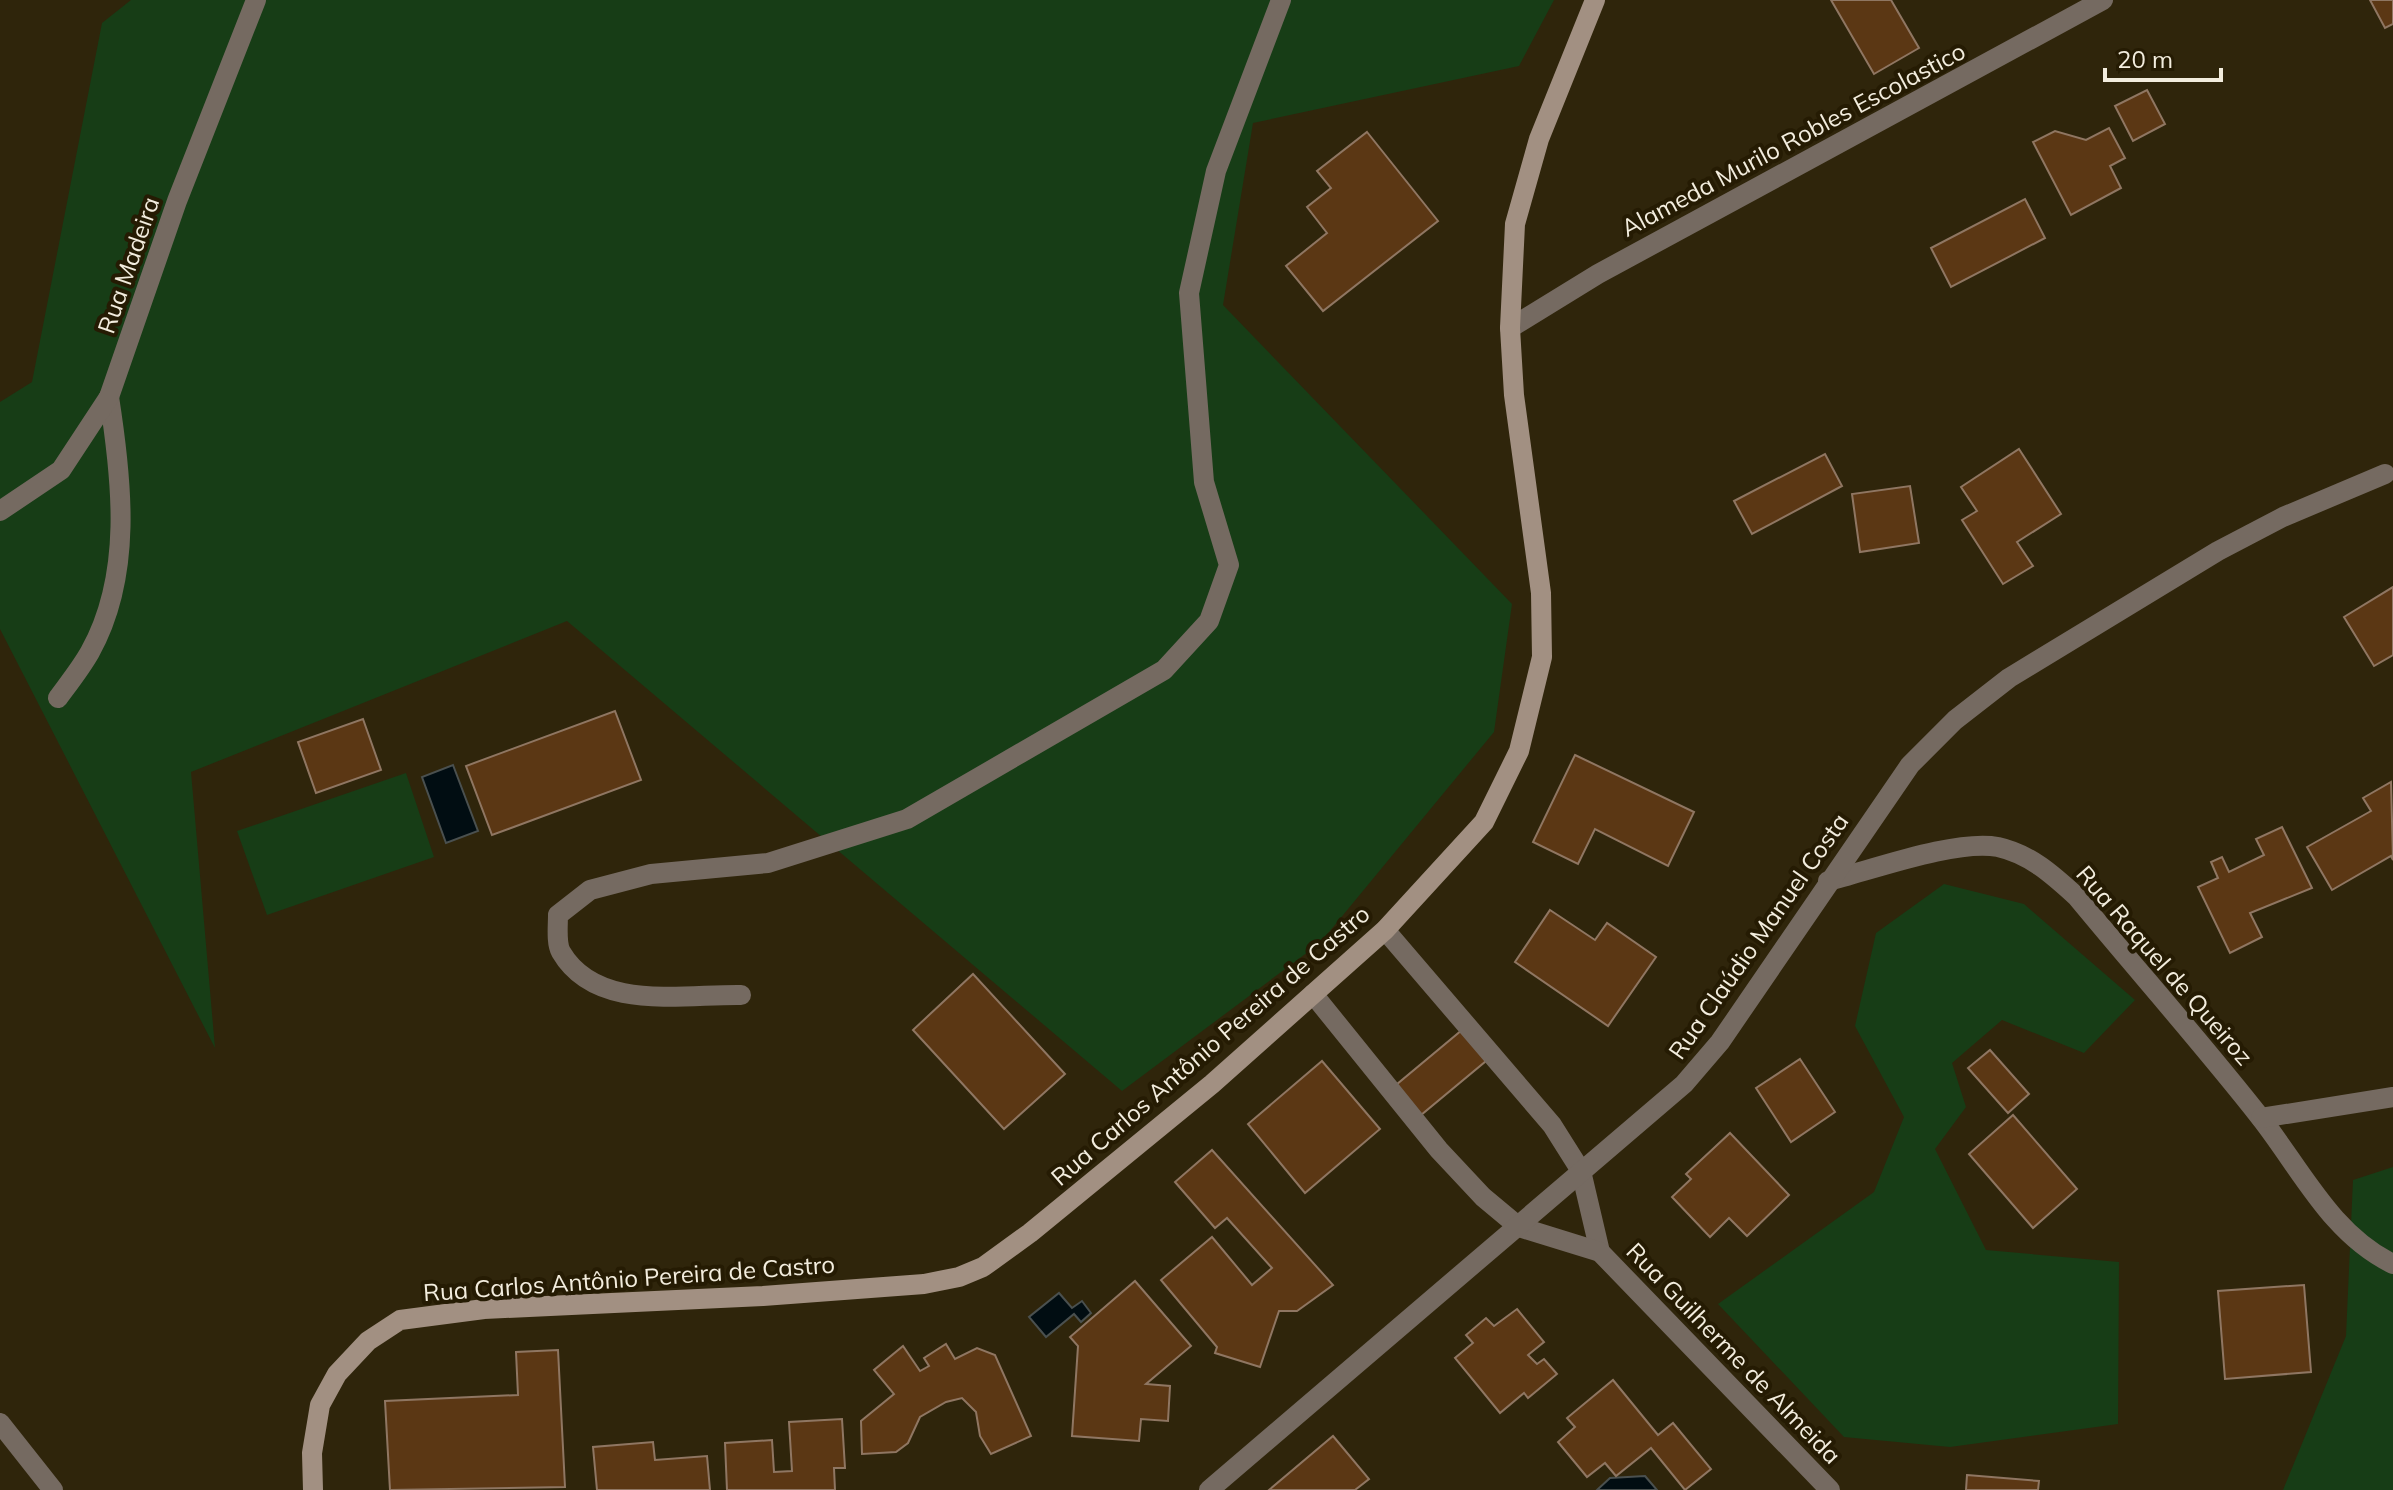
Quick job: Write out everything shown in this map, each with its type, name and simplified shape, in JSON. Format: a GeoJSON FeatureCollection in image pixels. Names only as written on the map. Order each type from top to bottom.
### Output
{"type":"FeatureCollection","features":[{"type":"Feature","properties":{"kind":"street","name":"Rua Madeira"},"geometry":{"type":"LineString","coordinates":[[0,511],[61,470],[109,397],[139,318],[172,215],[256,0]]}},
{"type":"Feature","properties":{"kind":"street"},"geometry":{"type":"LineString","coordinates":[[741,995],[619,994],[587,983],[559,950],[558,915],[590,890],[651,874],[768,863],[907,819],[1164,670],[1209,621],[1229,565],[1204,482],[1189,293],[1216,171],[1281,0]]}},
{"type":"Feature","properties":{"kind":"street","name":"Rua Carlos Antônio Pereira de Castro"},"geometry":{"type":"LineString","coordinates":[[313,1490],[312,1453],[320,1405],[337,1374],[368,1341],[400,1320],[484,1309],[763,1296],[924,1284],[959,1277],[983,1267],[1030,1233],[1212,1084],[1385,930],[1484,822],[1519,751],[1542,657],[1541,593],[1514,395],[1510,328],[1515,224],[1539,139],[1595,0]]}},
{"type":"Feature","properties":{"kind":"street","name":"Alameda Murilo Robles Escolastico"},"geometry":{"type":"LineString","coordinates":[[1510,328],[1598,274],[2103,0]]}},
{"type":"Feature","properties":{"kind":"street"},"geometry":{"type":"LineString","coordinates":[[58,698],[91,651],[114,591],[120,528],[120,462],[109,397]]}},
{"type":"Feature","properties":{"kind":"street","name":"Rua Claúdio Manuel Costa"},"geometry":{"type":"LineString","coordinates":[[1209,1490],[1684,1084],[1711,1053],[1910,765],[1955,720],[2009,678],[2218,551],[2283,517],[2385,474]]}},
{"type":"Feature","properties":{"kind":"street","name":"Rua Raquel de Queiroz"},"geometry":{"type":"LineString","coordinates":[[1828,881],[1958,847],[1998,847],[2042,865],[2076,896],[2261,1118],[2338,1224],[2371,1253],[2393,1264]]}},
{"type":"Feature","properties":{"kind":"street","name":"Rua Guilherme de Almeida"},"geometry":{"type":"LineString","coordinates":[[1385,930],[1552,1125],[1581,1171],[1600,1252]]}},
{"type":"Feature","properties":{"kind":"street"},"geometry":{"type":"LineString","coordinates":[[1313,994],[1439,1150],[1483,1197],[1519,1227]]}},
{"type":"Feature","properties":{"kind":"street"},"geometry":{"type":"LineString","coordinates":[[2261,1118],[2393,1097]]}},
{"type":"Feature","properties":{"kind":"street","name":"Rua Guilherme de Almeida"},"geometry":{"type":"LineString","coordinates":[[1519,1227],[1600,1252],[1830,1490]]}},
{"type":"Feature","properties":{"kind":"street"},"geometry":{"type":"LineString","coordinates":[[0,1423],[53,1490]]}},
{"type":"Feature","properties":{"kind":"green space"},"geometry":{"type":"Polygon","coordinates":[[[131,0],[1554,0],[1519,66],[1253,123],[1223,305],[1512,604],[1494,732],[1320,943],[1122,1091],[567,621],[191,772],[215,1048],[0,629],[0,402],[32,382],[102,23],[131,0]]]}},
{"type":"Feature","properties":{"kind":"green space"},"geometry":{"type":"Polygon","coordinates":[[[406,773],[434,857],[267,915],[237,831],[406,773]]]}},
{"type":"Feature","properties":{"kind":"green space"},"geometry":{"type":"Polygon","coordinates":[[[1944,884],[2024,904],[2135,1000],[2084,1053],[2002,1020],[1952,1063],[1966,1107],[1935,1149],[1986,1250],[2119,1262],[2118,1424],[1950,1447],[1844,1437],[1718,1304],[1874,1192],[1904,1117],[1855,1026],[1876,933],[1944,884]]]}},
{"type":"Feature","properties":{"kind":"green space"},"geometry":{"type":"Polygon","coordinates":[[[2393,1167],[2393,1490],[2283,1490],[2346,1336],[2353,1180],[2393,1167]]]}},
{"type":"Feature","properties":{"kind":"shaded area"},"geometry":{"type":"Polygon","coordinates":[[[453,765],[478,831],[446,843],[422,777],[453,765]]]}},
{"type":"Feature","properties":{"kind":"shaded area"},"geometry":{"type":"Polygon","coordinates":[[[1059,1293],[1072,1308],[1082,1301],[1091,1313],[1081,1322],[1074,1314],[1046,1337],[1029,1317],[1059,1293]]]}},
{"type":"Feature","properties":{"kind":"shaded area"},"geometry":{"type":"Polygon","coordinates":[[[1645,1476],[1657,1490],[1597,1490],[1610,1478],[1645,1476]]]}},
{"type":"Feature","properties":{"kind":"building"},"geometry":{"type":"Polygon","coordinates":[[[1831,0],[1891,0],[1919,48],[1874,74],[1831,0]]]}},
{"type":"Feature","properties":{"kind":"building"},"geometry":{"type":"Polygon","coordinates":[[[2370,0],[2393,0],[2393,24],[2385,28],[2370,0]]]}},
{"type":"Feature","properties":{"kind":"building"},"geometry":{"type":"Polygon","coordinates":[[[2147,90],[2165,124],[2133,141],[2115,106],[2147,90]]]}},
{"type":"Feature","properties":{"kind":"building"},"geometry":{"type":"Polygon","coordinates":[[[2109,128],[2125,158],[2110,166],[2121,188],[2071,215],[2033,142],[2055,131],[2086,140],[2109,128]]]}},
{"type":"Feature","properties":{"kind":"building"},"geometry":{"type":"Polygon","coordinates":[[[1367,132],[1438,221],[1323,311],[1286,266],[1327,233],[1307,207],[1331,188],[1317,171],[1367,132]]]}},
{"type":"Feature","properties":{"kind":"building"},"geometry":{"type":"Polygon","coordinates":[[[2025,199],[2045,238],[1951,287],[1931,248],[2025,199]]]}},
{"type":"Feature","properties":{"kind":"building"},"geometry":{"type":"Polygon","coordinates":[[[2019,449],[2061,514],[2017,542],[2033,566],[2003,584],[1962,520],[1977,511],[1961,487],[2019,449]]]}},
{"type":"Feature","properties":{"kind":"building"},"geometry":{"type":"Polygon","coordinates":[[[1825,454],[1842,486],[1752,534],[1734,501],[1825,454]]]}},
{"type":"Feature","properties":{"kind":"building"},"geometry":{"type":"Polygon","coordinates":[[[1910,486],[1919,543],[1860,552],[1852,494],[1910,486]]]}},
{"type":"Feature","properties":{"kind":"building"},"geometry":{"type":"Polygon","coordinates":[[[2393,587],[2393,655],[2374,666],[2344,617],[2393,587]]]}},
{"type":"Feature","properties":{"kind":"building"},"geometry":{"type":"Polygon","coordinates":[[[615,711],[641,780],[492,835],[466,766],[615,711]]]}},
{"type":"Feature","properties":{"kind":"building"},"geometry":{"type":"Polygon","coordinates":[[[363,719],[381,770],[316,793],[298,742],[363,719]]]}},
{"type":"Feature","properties":{"kind":"building"},"geometry":{"type":"Polygon","coordinates":[[[1575,755],[1694,812],[1668,866],[1595,829],[1578,864],[1533,842],[1575,755]]]}},
{"type":"Feature","properties":{"kind":"building"},"geometry":{"type":"Polygon","coordinates":[[[2391,782],[2393,860],[2391,856],[2332,890],[2307,847],[2371,811],[2363,798],[2391,782]]]}},
{"type":"Feature","properties":{"kind":"building"},"geometry":{"type":"Polygon","coordinates":[[[2282,827],[2312,888],[2250,913],[2262,937],[2230,953],[2198,887],[2218,878],[2211,862],[2222,857],[2229,872],[2264,855],[2256,839],[2282,827]]]}},
{"type":"Feature","properties":{"kind":"building"},"geometry":{"type":"Polygon","coordinates":[[[1550,910],[1595,940],[1607,923],[1656,957],[1608,1026],[1515,962],[1550,910]]]}},
{"type":"Feature","properties":{"kind":"building"},"geometry":{"type":"Polygon","coordinates":[[[973,974],[1065,1074],[1004,1129],[913,1030],[973,974]]]}},
{"type":"Feature","properties":{"kind":"building"},"geometry":{"type":"Polygon","coordinates":[[[1462,1030],[1486,1061],[1421,1115],[1396,1085],[1462,1030]]]}},
{"type":"Feature","properties":{"kind":"building"},"geometry":{"type":"Polygon","coordinates":[[[1990,1050],[2029,1094],[2008,1113],[1968,1068],[1990,1050]]]}},
{"type":"Feature","properties":{"kind":"building"},"geometry":{"type":"Polygon","coordinates":[[[1800,1059],[1835,1112],[1791,1142],[1756,1088],[1800,1059]]]}},
{"type":"Feature","properties":{"kind":"building"},"geometry":{"type":"Polygon","coordinates":[[[1322,1061],[1380,1129],[1305,1193],[1248,1124],[1322,1061]]]}},
{"type":"Feature","properties":{"kind":"building"},"geometry":{"type":"Polygon","coordinates":[[[2013,1115],[2077,1189],[2033,1228],[1969,1154],[2013,1115]]]}},
{"type":"Feature","properties":{"kind":"building"},"geometry":{"type":"Polygon","coordinates":[[[1730,1133],[1789,1195],[1747,1236],[1729,1218],[1710,1237],[1672,1197],[1691,1179],[1686,1174],[1730,1133]]]}},
{"type":"Feature","properties":{"kind":"building"},"geometry":{"type":"Polygon","coordinates":[[[1212,1150],[1333,1285],[1297,1311],[1279,1311],[1260,1367],[1215,1353],[1217,1347],[1161,1280],[1212,1237],[1252,1285],[1272,1268],[1227,1218],[1215,1228],[1175,1182],[1212,1150]]]}},
{"type":"Feature","properties":{"kind":"building"},"geometry":{"type":"Polygon","coordinates":[[[1135,1281],[1191,1346],[1146,1384],[1170,1386],[1168,1421],[1141,1419],[1139,1441],[1072,1436],[1078,1346],[1070,1337],[1135,1281]]]}},
{"type":"Feature","properties":{"kind":"building"},"geometry":{"type":"Polygon","coordinates":[[[2304,1285],[2311,1372],[2225,1379],[2218,1291],[2304,1285]]]}},
{"type":"Feature","properties":{"kind":"building"},"geometry":{"type":"Polygon","coordinates":[[[1517,1309],[1544,1342],[1528,1355],[1537,1364],[1544,1359],[1557,1374],[1528,1398],[1524,1393],[1500,1413],[1455,1358],[1473,1343],[1466,1335],[1486,1318],[1494,1326],[1517,1309]]]}},
{"type":"Feature","properties":{"kind":"building"},"geometry":{"type":"Polygon","coordinates":[[[946,1344],[955,1359],[977,1348],[995,1355],[1031,1436],[991,1454],[980,1436],[976,1412],[962,1398],[946,1402],[920,1417],[908,1443],[896,1452],[862,1454],[861,1421],[894,1394],[874,1370],[903,1346],[920,1371],[929,1366],[924,1358],[946,1344]]]}},
{"type":"Feature","properties":{"kind":"building"},"geometry":{"type":"Polygon","coordinates":[[[558,1350],[565,1487],[390,1490],[385,1401],[518,1395],[516,1352],[558,1350]]]}},
{"type":"Feature","properties":{"kind":"building"},"geometry":{"type":"Polygon","coordinates":[[[1613,1380],[1658,1435],[1673,1423],[1711,1469],[1685,1490],[1651,1448],[1616,1476],[1605,1463],[1587,1477],[1558,1442],[1575,1427],[1567,1418],[1613,1380]]]}},
{"type":"Feature","properties":{"kind":"building"},"geometry":{"type":"Polygon","coordinates":[[[842,1419],[845,1468],[834,1468],[835,1490],[727,1490],[725,1443],[772,1440],[774,1472],[792,1471],[789,1422],[842,1419]]]}},
{"type":"Feature","properties":{"kind":"building"},"geometry":{"type":"Polygon","coordinates":[[[1333,1436],[1369,1479],[1355,1490],[1269,1490],[1333,1436]]]}},
{"type":"Feature","properties":{"kind":"building"},"geometry":{"type":"Polygon","coordinates":[[[653,1442],[655,1460],[707,1456],[710,1490],[597,1490],[593,1447],[653,1442]]]}},
{"type":"Feature","properties":{"kind":"building"},"geometry":{"type":"Polygon","coordinates":[[[1967,1475],[2039,1481],[2038,1490],[1966,1490],[1967,1475]]]}}]}
